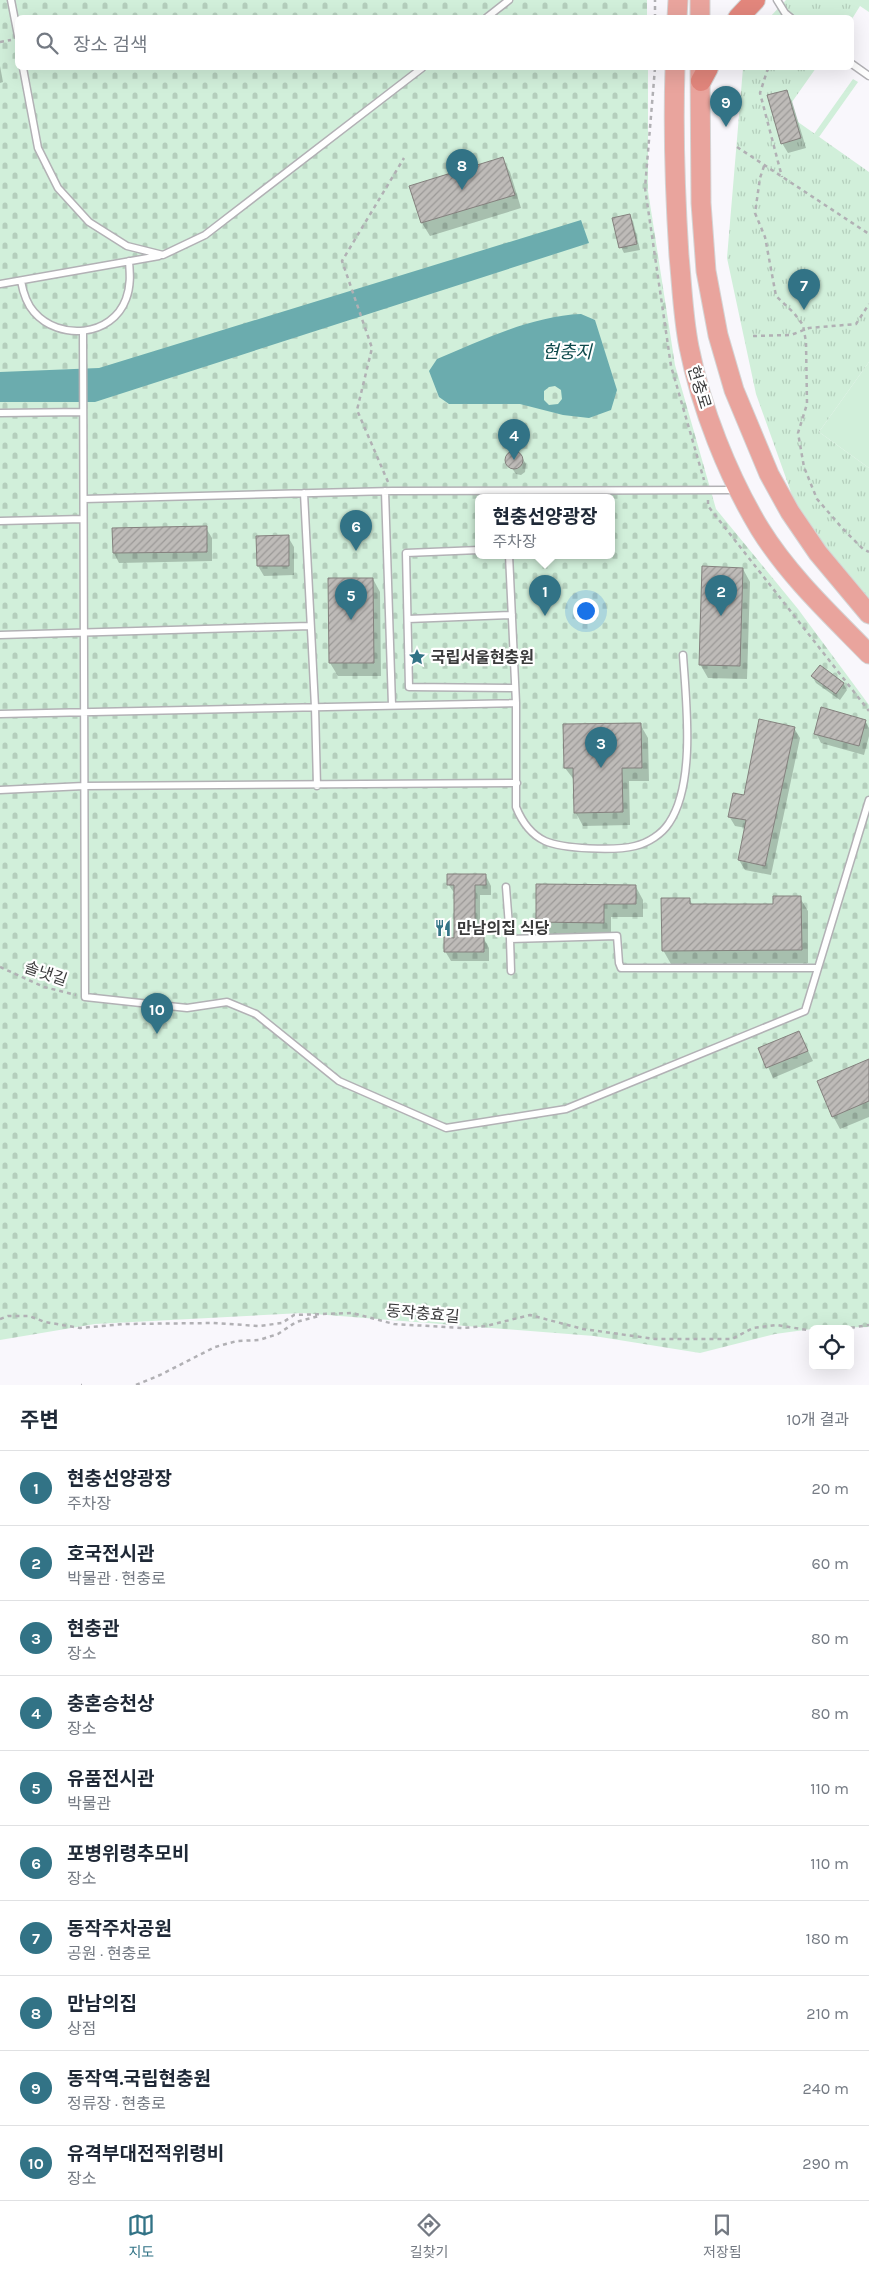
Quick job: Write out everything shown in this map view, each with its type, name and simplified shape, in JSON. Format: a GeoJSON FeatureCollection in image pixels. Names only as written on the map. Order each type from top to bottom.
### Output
{"type":"FeatureCollection","features":[{"type":"Feature","properties":{"kind":"highway"},"geometry":{"type":"LineString","coordinates":[[741,15],[755,0]]}},
{"type":"Feature","properties":{"kind":"main road"},"geometry":{"type":"LineString","coordinates":[[677,15],[678,0]]}},
{"type":"Feature","properties":{"kind":"main road"},"geometry":{"type":"LineString","coordinates":[[700,0],[700,15]]}},
{"type":"Feature","properties":{"kind":"main road","name":"현충로"},"geometry":{"type":"LineString","coordinates":[[675,70],[676,204],[689,347],[704,403],[738,490],[761,530],[790,569],[869,654]]}},
{"type":"Feature","properties":{"kind":"main road","name":"현충로"},"geometry":{"type":"LineString","coordinates":[[703,72],[701,203],[706,271],[718,335],[734,390],[769,474],[790,512],[818,553],[869,614]]}},
{"type":"Feature","properties":{"kind":"lane"},"geometry":{"type":"LineString","coordinates":[[11,0],[15,21]]}},
{"type":"Feature","properties":{"kind":"lane"},"geometry":{"type":"LineString","coordinates":[[490,15],[509,0]]}},
{"type":"Feature","properties":{"kind":"lane"},"geometry":{"type":"LineString","coordinates":[[777,0],[786,15]]}},
{"type":"Feature","properties":{"kind":"lane"},"geometry":{"type":"LineString","coordinates":[[854,65],[869,76]]}},
{"type":"Feature","properties":{"kind":"lane"},"geometry":{"type":"LineString","coordinates":[[23,70],[38,148],[58,188],[89,222],[127,246],[163,255]]}},
{"type":"Feature","properties":{"kind":"lane"},"geometry":{"type":"LineString","coordinates":[[0,284],[163,255],[204,235],[419,70]]}},
{"type":"Feature","properties":{"kind":"lane"},"geometry":{"type":"LineString","coordinates":[[20,281],[24,295],[33,312],[47,324],[64,331],[83,332],[101,326],[116,315],[126,301],[130,284],[129,261]]}},
{"type":"Feature","properties":{"kind":"lane"},"geometry":{"type":"LineString","coordinates":[[83,332],[85,997],[187,1008],[227,1002],[256,1014],[339,1081],[446,1128],[566,1109],[805,1011],[869,800]]}},
{"type":"Feature","properties":{"kind":"lane"},"geometry":{"type":"LineString","coordinates":[[0,413],[83,412]]}},
{"type":"Feature","properties":{"kind":"lane"},"geometry":{"type":"LineString","coordinates":[[84,499],[388,491],[604,494],[738,490]]}},
{"type":"Feature","properties":{"kind":"lane"},"geometry":{"type":"LineString","coordinates":[[388,491],[392,705]]}},
{"type":"Feature","properties":{"kind":"lane"},"geometry":{"type":"LineString","coordinates":[[304,493],[315,707],[316,786]]}},
{"type":"Feature","properties":{"kind":"lane"},"geometry":{"type":"LineString","coordinates":[[0,520],[84,519]]}},
{"type":"Feature","properties":{"kind":"lane"},"geometry":{"type":"LineString","coordinates":[[475,550],[406,553],[409,687],[516,688]]}},
{"type":"Feature","properties":{"kind":"lane"},"geometry":{"type":"LineString","coordinates":[[509,559],[516,688],[516,807],[521,821],[544,841],[562,846],[622,848],[645,843],[660,833],[669,823],[676,808],[684,775],[687,731],[683,655]]}},
{"type":"Feature","properties":{"kind":"lane"},"geometry":{"type":"LineString","coordinates":[[408,620],[512,615]]}},
{"type":"Feature","properties":{"kind":"lane"},"geometry":{"type":"LineString","coordinates":[[0,635],[310,626]]}},
{"type":"Feature","properties":{"kind":"lane"},"geometry":{"type":"LineString","coordinates":[[0,714],[516,703]]}},
{"type":"Feature","properties":{"kind":"lane"},"geometry":{"type":"LineString","coordinates":[[0,790],[84,786],[316,786],[517,783]]}},
{"type":"Feature","properties":{"kind":"lane"},"geometry":{"type":"LineString","coordinates":[[506,887],[511,970]]}},
{"type":"Feature","properties":{"kind":"lane"},"geometry":{"type":"LineString","coordinates":[[510,939],[617,936],[619,966],[624,968],[818,968]]}},
{"type":"Feature","properties":{"kind":"path"},"geometry":{"type":"LineString","coordinates":[[655,0],[655,15]]}},
{"type":"Feature","properties":{"kind":"path"},"geometry":{"type":"LineString","coordinates":[[767,70],[760,93],[782,178]]}},
{"type":"Feature","properties":{"kind":"path"},"geometry":{"type":"LineString","coordinates":[[737,147],[868,233]]}},
{"type":"Feature","properties":{"kind":"path"},"geometry":{"type":"LineString","coordinates":[[388,491],[357,410],[372,348],[342,261],[404,158]]}},
{"type":"Feature","properties":{"kind":"path"},"geometry":{"type":"LineString","coordinates":[[764,166],[760,178],[755,213],[765,237],[776,296],[794,313],[803,325],[804,330],[808,376],[807,404],[798,433],[804,467],[817,499],[843,529],[869,552]]}},
{"type":"Feature","properties":{"kind":"path"},"geometry":{"type":"LineString","coordinates":[[753,336],[791,335],[804,330],[856,324],[869,304]]}},
{"type":"Feature","properties":{"kind":"path","name":"솔냇길"},"geometry":{"type":"LineString","coordinates":[[0,967],[44,987],[85,997]]}},
{"type":"Feature","properties":{"kind":"path","name":"동작충효길"},"geometry":{"type":"LineString","coordinates":[[0,1319],[8,1316],[29,1316],[45,1322],[80,1328],[124,1324],[213,1322],[259,1326],[282,1323],[294,1316],[352,1313],[394,1324],[462,1328],[486,1326],[530,1315],[583,1329],[656,1339],[732,1339],[752,1328],[778,1325],[809,1330]]}},
{"type":"Feature","properties":{"kind":"path"},"geometry":{"type":"LineString","coordinates":[[136,1385],[215,1347],[237,1341],[259,1340],[278,1334],[296,1322],[323,1315]]}},
{"type":"Feature","properties":{"kind":"path"},"geometry":{"type":"LineString","coordinates":[[854,1328],[869,1326]]}},
{"type":"Feature","properties":{"kind":"green space","name":"국립서울현충원"},"geometry":{"type":"Polygon","coordinates":[[[0,0],[647,0],[647,15],[15,15],[15,70],[648,70],[648,191],[675,365],[716,509],[798,609],[869,705],[869,1327],[809,1325],[809,1329],[775,1334],[700,1353],[594,1336],[302,1313],[95,1324],[0,1340],[0,0]]]}},
{"type":"Feature","properties":{"kind":"green space"},"geometry":{"type":"Polygon","coordinates":[[[786,0],[869,0],[869,12],[860,6],[854,16],[772,15],[786,0]]]}},
{"type":"Feature","properties":{"kind":"green space"},"geometry":{"type":"Polygon","coordinates":[[[743,70],[815,70],[792,102],[798,122],[869,172],[869,362],[819,432],[869,468],[869,599],[847,576],[797,509],[756,394],[727,258],[743,70]]]}},
{"type":"Feature","properties":{"kind":"green space"},"geometry":{"type":"Polygon","coordinates":[[[853,79],[858,82],[819,137],[814,134],[853,79]]]}},
{"type":"Feature","properties":{"kind":"green space"},"geometry":{"type":"Polygon","coordinates":[[[869,362],[869,468],[819,432],[869,362]]]}},
{"type":"Feature","properties":{"kind":"water"},"geometry":{"type":"Polygon","coordinates":[[[581,220],[589,243],[95,402],[0,402],[0,372],[99,368],[581,220]]]}},
{"type":"Feature","properties":{"kind":"water","name":"현충지"},"geometry":{"type":"Polygon","coordinates":[[[581,314],[595,320],[617,390],[611,410],[589,418],[563,415],[520,404],[449,404],[439,397],[429,371],[437,359],[508,330],[544,319],[581,314]],[[555,386],[549,387],[544,391],[544,400],[549,405],[558,404],[562,399],[561,390],[555,386]]]}},
{"type":"Feature","properties":{"kind":"building"},"geometry":{"type":"Polygon","coordinates":[[[787,90],[801,138],[781,144],[767,95],[787,90]]]}},
{"type":"Feature","properties":{"kind":"building"},"geometry":{"type":"Polygon","coordinates":[[[503,157],[515,195],[421,223],[409,186],[503,157]]]}},
{"type":"Feature","properties":{"kind":"building"},"geometry":{"type":"Polygon","coordinates":[[[630,214],[637,244],[619,248],[612,218],[630,214]]]}},
{"type":"Feature","properties":{"kind":"building"},"geometry":{"type":"Polygon","coordinates":[[[510,451],[518,451],[523,456],[521,467],[510,469],[505,464],[505,456],[510,451]]]}},
{"type":"Feature","properties":{"kind":"building"},"geometry":{"type":"Polygon","coordinates":[[[207,526],[207,552],[113,553],[112,528],[207,526]]]}},
{"type":"Feature","properties":{"kind":"building"},"geometry":{"type":"Polygon","coordinates":[[[289,535],[289,566],[257,566],[256,536],[289,535]]]}},
{"type":"Feature","properties":{"kind":"building"},"geometry":{"type":"Polygon","coordinates":[[[702,566],[743,568],[740,666],[699,665],[702,566]]]}},
{"type":"Feature","properties":{"kind":"building"},"geometry":{"type":"Polygon","coordinates":[[[328,578],[373,578],[374,663],[329,663],[328,578]]]}},
{"type":"Feature","properties":{"kind":"building"},"geometry":{"type":"Polygon","coordinates":[[[820,665],[844,683],[836,694],[811,676],[820,665]]]}},
{"type":"Feature","properties":{"kind":"building"},"geometry":{"type":"Polygon","coordinates":[[[821,707],[866,720],[859,746],[814,734],[821,707]]]}},
{"type":"Feature","properties":{"kind":"building"},"geometry":{"type":"Polygon","coordinates":[[[759,719],[795,727],[765,866],[738,860],[746,820],[728,817],[733,793],[744,795],[759,719]]]}},
{"type":"Feature","properties":{"kind":"building"},"geometry":{"type":"Polygon","coordinates":[[[641,723],[642,768],[622,768],[623,812],[574,813],[573,768],[564,768],[563,724],[641,723]]]}},
{"type":"Feature","properties":{"kind":"building"},"geometry":{"type":"Polygon","coordinates":[[[447,874],[486,874],[486,885],[475,885],[475,937],[484,937],[484,952],[444,952],[444,937],[454,938],[454,885],[447,885],[447,874]]]}},
{"type":"Feature","properties":{"kind":"building"},"geometry":{"type":"Polygon","coordinates":[[[536,884],[636,885],[636,904],[604,904],[604,923],[536,922],[536,884]]]}},
{"type":"Feature","properties":{"kind":"building"},"geometry":{"type":"Polygon","coordinates":[[[773,896],[801,896],[802,950],[662,951],[661,898],[690,898],[690,904],[773,904],[773,896]]]}},
{"type":"Feature","properties":{"kind":"building"},"geometry":{"type":"Polygon","coordinates":[[[799,1031],[808,1051],[766,1068],[758,1048],[799,1031]]]}},
{"type":"Feature","properties":{"kind":"building"},"geometry":{"type":"Polygon","coordinates":[[[869,1059],[869,1101],[832,1117],[817,1081],[869,1059]]]}},
{"type":"Feature","properties":{"kind":"place","name":"동작역.국립현충원"},"geometry":{"type":"Point","coordinates":[726,127]}},
{"type":"Feature","properties":{"kind":"place","name":"만남의집"},"geometry":{"type":"Point","coordinates":[462,190]}},
{"type":"Feature","properties":{"kind":"place","name":"동작주차공원"},"geometry":{"type":"Point","coordinates":[804,310]}},
{"type":"Feature","properties":{"kind":"place","name":"충혼승천상"},"geometry":{"type":"Point","coordinates":[514,460]}},
{"type":"Feature","properties":{"kind":"place","name":"포병위령추모비"},"geometry":{"type":"Point","coordinates":[356,551]}},
{"type":"Feature","properties":{"kind":"place","name":"현충선양광장"},"geometry":{"type":"Point","coordinates":[545,616]}},
{"type":"Feature","properties":{"kind":"place","name":"호국전시관"},"geometry":{"type":"Point","coordinates":[721,616]}},
{"type":"Feature","properties":{"kind":"place","name":"유품전시관"},"geometry":{"type":"Point","coordinates":[351,620]}},
{"type":"Feature","properties":{"kind":"place","name":"국립서울현충원"},"geometry":{"type":"Point","coordinates":[417,657]}},
{"type":"Feature","properties":{"kind":"place","name":"현충관"},"geometry":{"type":"Point","coordinates":[601,768]}},
{"type":"Feature","properties":{"kind":"place","name":"만남의집 식당"},"geometry":{"type":"Point","coordinates":[443,928]}},
{"type":"Feature","properties":{"kind":"place","name":"유격부대전적위령비"},"geometry":{"type":"Point","coordinates":[157,1034]}}]}
